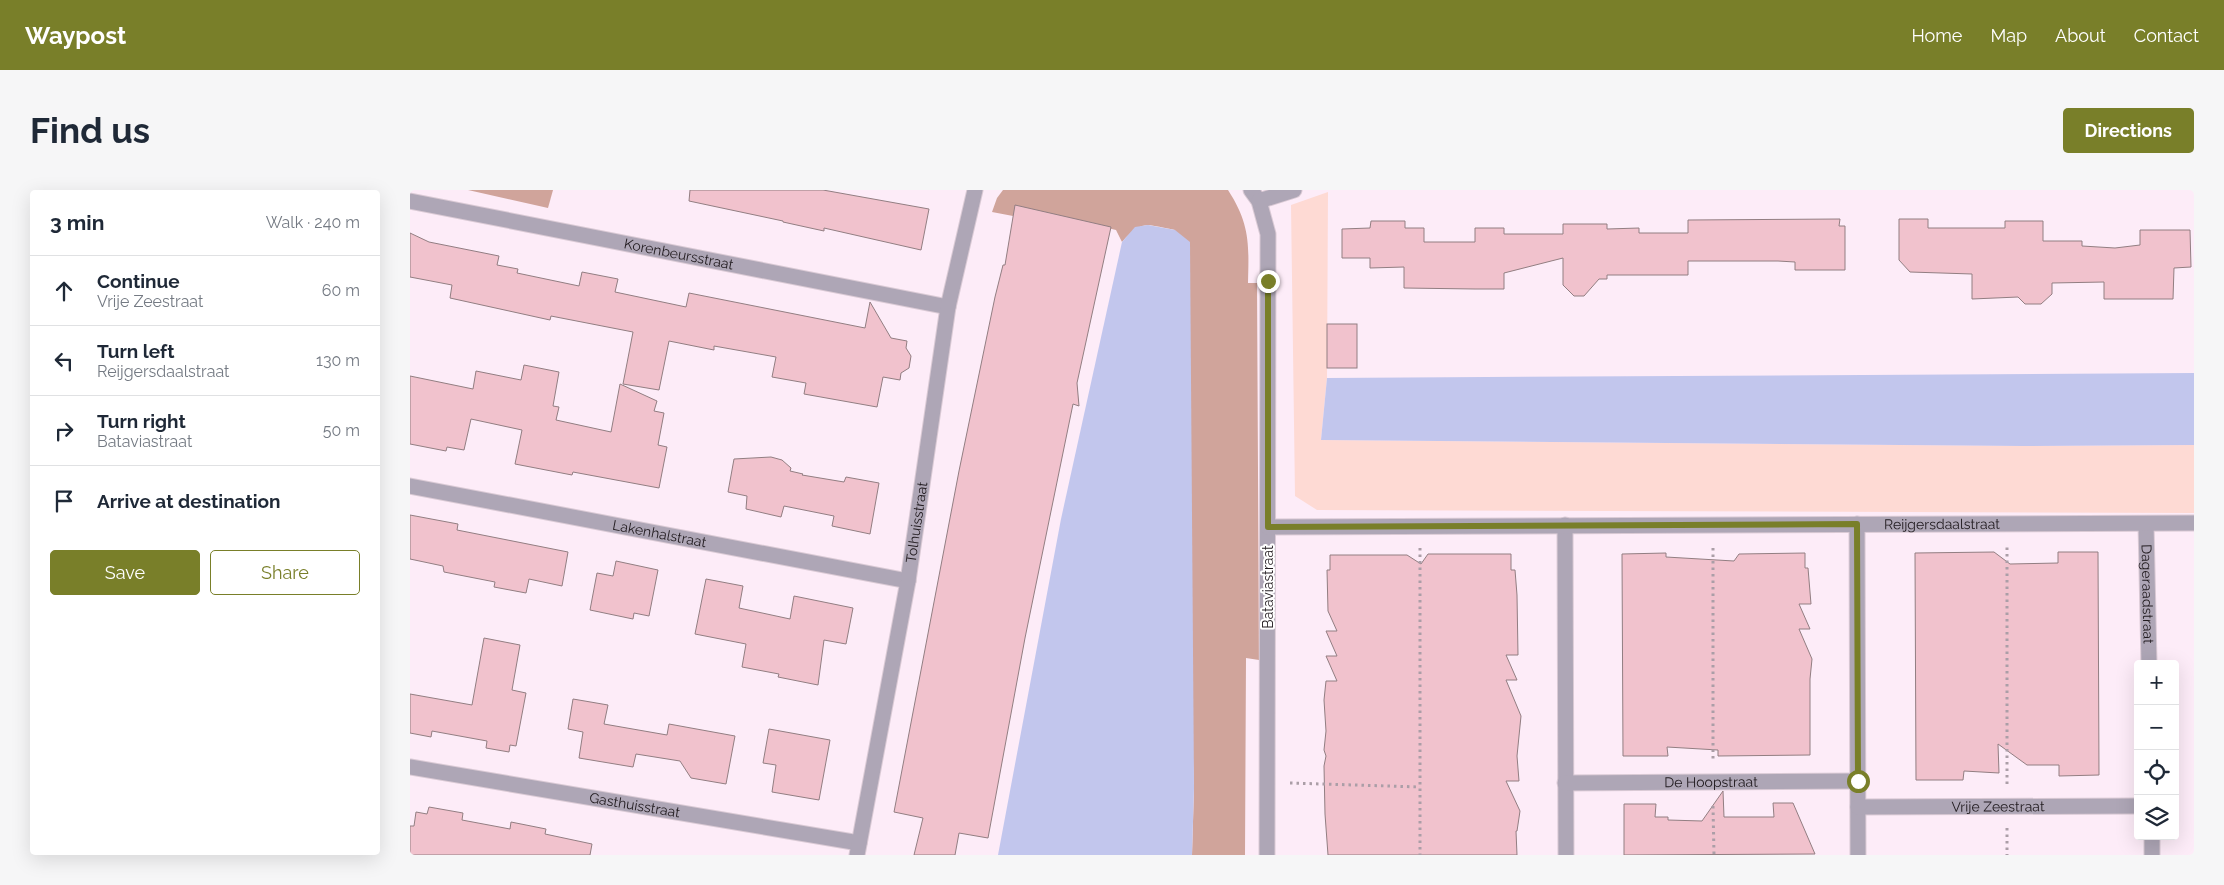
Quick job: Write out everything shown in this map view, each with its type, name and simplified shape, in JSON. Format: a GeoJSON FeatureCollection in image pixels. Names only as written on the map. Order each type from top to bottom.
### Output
{"type":"FeatureCollection","features":[{"type":"Feature","properties":{"kind":"street","name":"Tolhuisstraat"},"geometry":{"type":"LineString","coordinates":[[858,849],[908,581],[948,307],[975,190]]}},
{"type":"Feature","properties":{"kind":"street"},"geometry":{"type":"LineString","coordinates":[[1255,196],[1294,190]]}},
{"type":"Feature","properties":{"kind":"street","name":"Bataviastraat"},"geometry":{"type":"LineString","coordinates":[[1255,196],[1268,234],[1267,855]]}},
{"type":"Feature","properties":{"kind":"street","name":"Korenbeursstraat"},"geometry":{"type":"LineString","coordinates":[[410,201],[948,307]]}},
{"type":"Feature","properties":{"kind":"street","name":"Lakenhalstraat"},"geometry":{"type":"LineString","coordinates":[[410,486],[908,581]]}},
{"type":"Feature","properties":{"kind":"street"},"geometry":{"type":"LineString","coordinates":[[1857,524],[1858,855]]}},
{"type":"Feature","properties":{"kind":"street","name":"Dageraadstraat"},"geometry":{"type":"LineString","coordinates":[[2146,524],[2149,660]]}},
{"type":"Feature","properties":{"kind":"street","name":"Reijgersdaalstraat"},"geometry":{"type":"LineString","coordinates":[[1268,527],[2194,524]]}},
{"type":"Feature","properties":{"kind":"street"},"geometry":{"type":"LineString","coordinates":[[1565,525],[1566,855]]}},
{"type":"Feature","properties":{"kind":"street","name":"Gasthuisstraat"},"geometry":{"type":"LineString","coordinates":[[410,767],[858,849]]}},
{"type":"Feature","properties":{"kind":"street","name":"De Hoopstraat"},"geometry":{"type":"LineString","coordinates":[[1565,783],[1858,781]]}},
{"type":"Feature","properties":{"kind":"street","name":"Vrije Zeestraat"},"geometry":{"type":"LineString","coordinates":[[1858,807],[2134,806]]}},
{"type":"Feature","properties":{"kind":"street"},"geometry":{"type":"LineString","coordinates":[[2152,840],[2152,855]]}},
{"type":"Feature","properties":{"kind":"path"},"geometry":{"type":"LineString","coordinates":[[2007,524],[2007,855]]}},
{"type":"Feature","properties":{"kind":"path"},"geometry":{"type":"LineString","coordinates":[[1713,525],[1714,855]]}},
{"type":"Feature","properties":{"kind":"path"},"geometry":{"type":"LineString","coordinates":[[1420,526],[1420,855]]}},
{"type":"Feature","properties":{"kind":"path"},"geometry":{"type":"LineString","coordinates":[[1268,782],[1420,787]]}},
{"type":"Feature","properties":{"kind":"shaded area"},"geometry":{"type":"Polygon","coordinates":[[[468,190],[553,190],[548,208],[468,190]]]}},
{"type":"Feature","properties":{"kind":"shaded area"},"geometry":{"type":"Polygon","coordinates":[[[1003,190],[1228,190],[1241,213],[1248,245],[1248,283],[1257,283],[1259,660],[1246,658],[1245,855],[1192,855],[1194,788],[1175,230],[1151,226],[1140,227],[1122,242],[1116,230],[1016,206],[1013,216],[992,212],[997,198],[1003,190]]]}},
{"type":"Feature","properties":{"kind":"shaded area"},"geometry":{"type":"Polygon","coordinates":[[[1328,192],[1327,378],[1321,440],[2022,446],[2194,445],[2194,513],[1317,510],[1295,496],[1291,205],[1328,192]]]}},
{"type":"Feature","properties":{"kind":"water"},"geometry":{"type":"Polygon","coordinates":[[[1148,225],[1175,230],[1190,242],[1194,788],[1192,855],[998,855],[1061,519],[1122,242],[1135,227],[1148,225]]]}},
{"type":"Feature","properties":{"kind":"water"},"geometry":{"type":"Polygon","coordinates":[[[2194,373],[2194,445],[2022,446],[1321,440],[1327,378],[2194,373]]]}},
{"type":"Feature","properties":{"kind":"building"},"geometry":{"type":"Polygon","coordinates":[[[690,190],[823,190],[929,209],[921,250],[689,201],[690,190]]]}},
{"type":"Feature","properties":{"kind":"building"},"geometry":{"type":"Polygon","coordinates":[[[1015,205],[1111,227],[1077,383],[1079,406],[1073,404],[1025,638],[988,838],[959,833],[955,855],[914,855],[923,818],[894,812],[959,471],[995,297],[1003,265],[1005,265],[1015,205]]]}},
{"type":"Feature","properties":{"kind":"building"},"geometry":{"type":"Polygon","coordinates":[[[1840,219],[1839,226],[1845,226],[1845,270],[1795,270],[1795,262],[1778,261],[1688,261],[1688,275],[1607,275],[1607,279],[1599,279],[1584,296],[1574,296],[1563,285],[1563,258],[1504,273],[1504,289],[1475,289],[1404,288],[1404,267],[1370,268],[1370,258],[1342,258],[1342,229],[1370,228],[1371,221],[1405,221],[1405,228],[1424,228],[1424,242],[1475,242],[1475,228],[1504,228],[1504,234],[1563,234],[1563,224],[1607,224],[1607,229],[1639,228],[1639,233],[1688,233],[1688,220],[1840,219]]]}},
{"type":"Feature","properties":{"kind":"building"},"geometry":{"type":"Polygon","coordinates":[[[1899,219],[1928,219],[1928,228],[2005,228],[2005,221],[2043,221],[2043,241],[2082,241],[2082,246],[2115,248],[2140,245],[2140,230],[2190,230],[2191,267],[2174,268],[2173,299],[2104,299],[2104,282],[2052,283],[2052,294],[2041,304],[2025,304],[2018,297],[1972,299],[1972,274],[1910,272],[1899,260],[1899,219]]]}},
{"type":"Feature","properties":{"kind":"building"},"geometry":{"type":"Polygon","coordinates":[[[410,233],[429,242],[499,256],[497,265],[518,269],[517,273],[579,286],[582,272],[618,279],[615,292],[686,307],[689,293],[865,328],[870,302],[891,338],[907,341],[906,348],[911,356],[909,368],[901,373],[900,380],[883,377],[877,407],[804,394],[806,383],[772,377],[776,357],[714,346],[714,350],[669,341],[659,390],[623,384],[633,332],[551,316],[550,320],[450,298],[452,285],[410,277],[410,233]]]}},
{"type":"Feature","properties":{"kind":"building"},"geometry":{"type":"Polygon","coordinates":[[[1327,324],[1357,324],[1357,368],[1327,368],[1327,324]]]}},
{"type":"Feature","properties":{"kind":"building"},"geometry":{"type":"Polygon","coordinates":[[[524,365],[559,372],[553,406],[559,407],[556,420],[611,432],[620,384],[657,401],[654,411],[664,413],[658,445],[667,447],[659,488],[573,472],[572,475],[515,464],[522,430],[471,419],[464,450],[447,447],[446,451],[410,444],[410,376],[473,389],[476,371],[521,380],[524,365]]]}},
{"type":"Feature","properties":{"kind":"building"},"geometry":{"type":"Polygon","coordinates":[[[771,457],[782,460],[791,468],[790,471],[802,475],[844,482],[846,477],[879,483],[870,534],[832,526],[834,516],[784,506],[781,517],[746,509],[747,496],[728,492],[734,459],[771,457]]]}},
{"type":"Feature","properties":{"kind":"building"},"geometry":{"type":"Polygon","coordinates":[[[410,515],[458,524],[457,530],[568,552],[562,586],[529,579],[526,593],[494,587],[495,582],[444,572],[443,566],[410,559],[410,515]]]}},
{"type":"Feature","properties":{"kind":"building"},"geometry":{"type":"Polygon","coordinates":[[[1994,552],[2010,564],[2058,563],[2058,552],[2098,552],[2099,775],[2059,776],[2059,765],[2027,765],[1998,744],[1999,773],[1964,771],[1963,780],[1916,780],[1915,553],[1994,552]]]}},
{"type":"Feature","properties":{"kind":"building"},"geometry":{"type":"Polygon","coordinates":[[[1666,553],[1666,557],[1734,561],[1739,554],[1805,553],[1805,568],[1808,568],[1811,604],[1799,604],[1810,629],[1799,629],[1812,659],[1810,679],[1810,755],[1718,756],[1718,750],[1667,747],[1668,756],[1623,756],[1622,554],[1666,553]]]}},
{"type":"Feature","properties":{"kind":"building"},"geometry":{"type":"Polygon","coordinates":[[[1428,554],[1511,554],[1511,570],[1515,570],[1517,595],[1518,655],[1506,655],[1517,680],[1506,680],[1521,716],[1517,756],[1519,781],[1506,781],[1520,811],[1516,831],[1517,855],[1328,855],[1325,814],[1324,766],[1326,756],[1324,750],[1326,731],[1324,700],[1326,681],[1337,681],[1326,656],[1337,656],[1326,631],[1337,631],[1328,611],[1327,570],[1330,570],[1330,555],[1407,555],[1421,564],[1428,554]]]}},
{"type":"Feature","properties":{"kind":"building"},"geometry":{"type":"Polygon","coordinates":[[[616,561],[658,570],[649,616],[634,613],[633,619],[590,610],[597,573],[613,576],[616,561]]]}},
{"type":"Feature","properties":{"kind":"building"},"geometry":{"type":"Polygon","coordinates":[[[706,579],[743,586],[739,608],[790,619],[794,596],[853,608],[846,644],[824,640],[818,685],[778,677],[779,674],[742,667],[746,644],[695,634],[706,579]]]}},
{"type":"Feature","properties":{"kind":"building"},"geometry":{"type":"Polygon","coordinates":[[[484,638],[520,645],[512,690],[526,693],[516,746],[510,745],[509,752],[486,748],[487,741],[432,731],[431,737],[410,733],[410,694],[472,705],[484,638]]]}},
{"type":"Feature","properties":{"kind":"building"},"geometry":{"type":"Polygon","coordinates":[[[573,699],[608,705],[604,724],[667,735],[669,724],[735,736],[726,784],[691,778],[680,761],[636,754],[633,767],[579,758],[583,732],[568,729],[573,699]]]}},
{"type":"Feature","properties":{"kind":"building"},"geometry":{"type":"Polygon","coordinates":[[[769,729],[830,740],[819,800],[772,792],[776,765],[763,763],[769,729]]]}},
{"type":"Feature","properties":{"kind":"building"},"geometry":{"type":"Polygon","coordinates":[[[1723,791],[1724,817],[1774,817],[1773,803],[1793,803],[1815,854],[1624,855],[1624,804],[1656,804],[1655,817],[1668,817],[1668,820],[1702,821],[1723,791]]]}},
{"type":"Feature","properties":{"kind":"building"},"geometry":{"type":"Polygon","coordinates":[[[429,807],[463,813],[462,820],[510,829],[511,822],[546,829],[545,834],[592,844],[590,855],[410,855],[410,826],[414,826],[416,812],[427,814],[429,807]]]}},
{"type":"Feature","properties":{"kind":"route"},"geometry":{"type":"LineString","coordinates":[[1268,281],[1268,527],[1857,524],[1858,781]]}}]}
